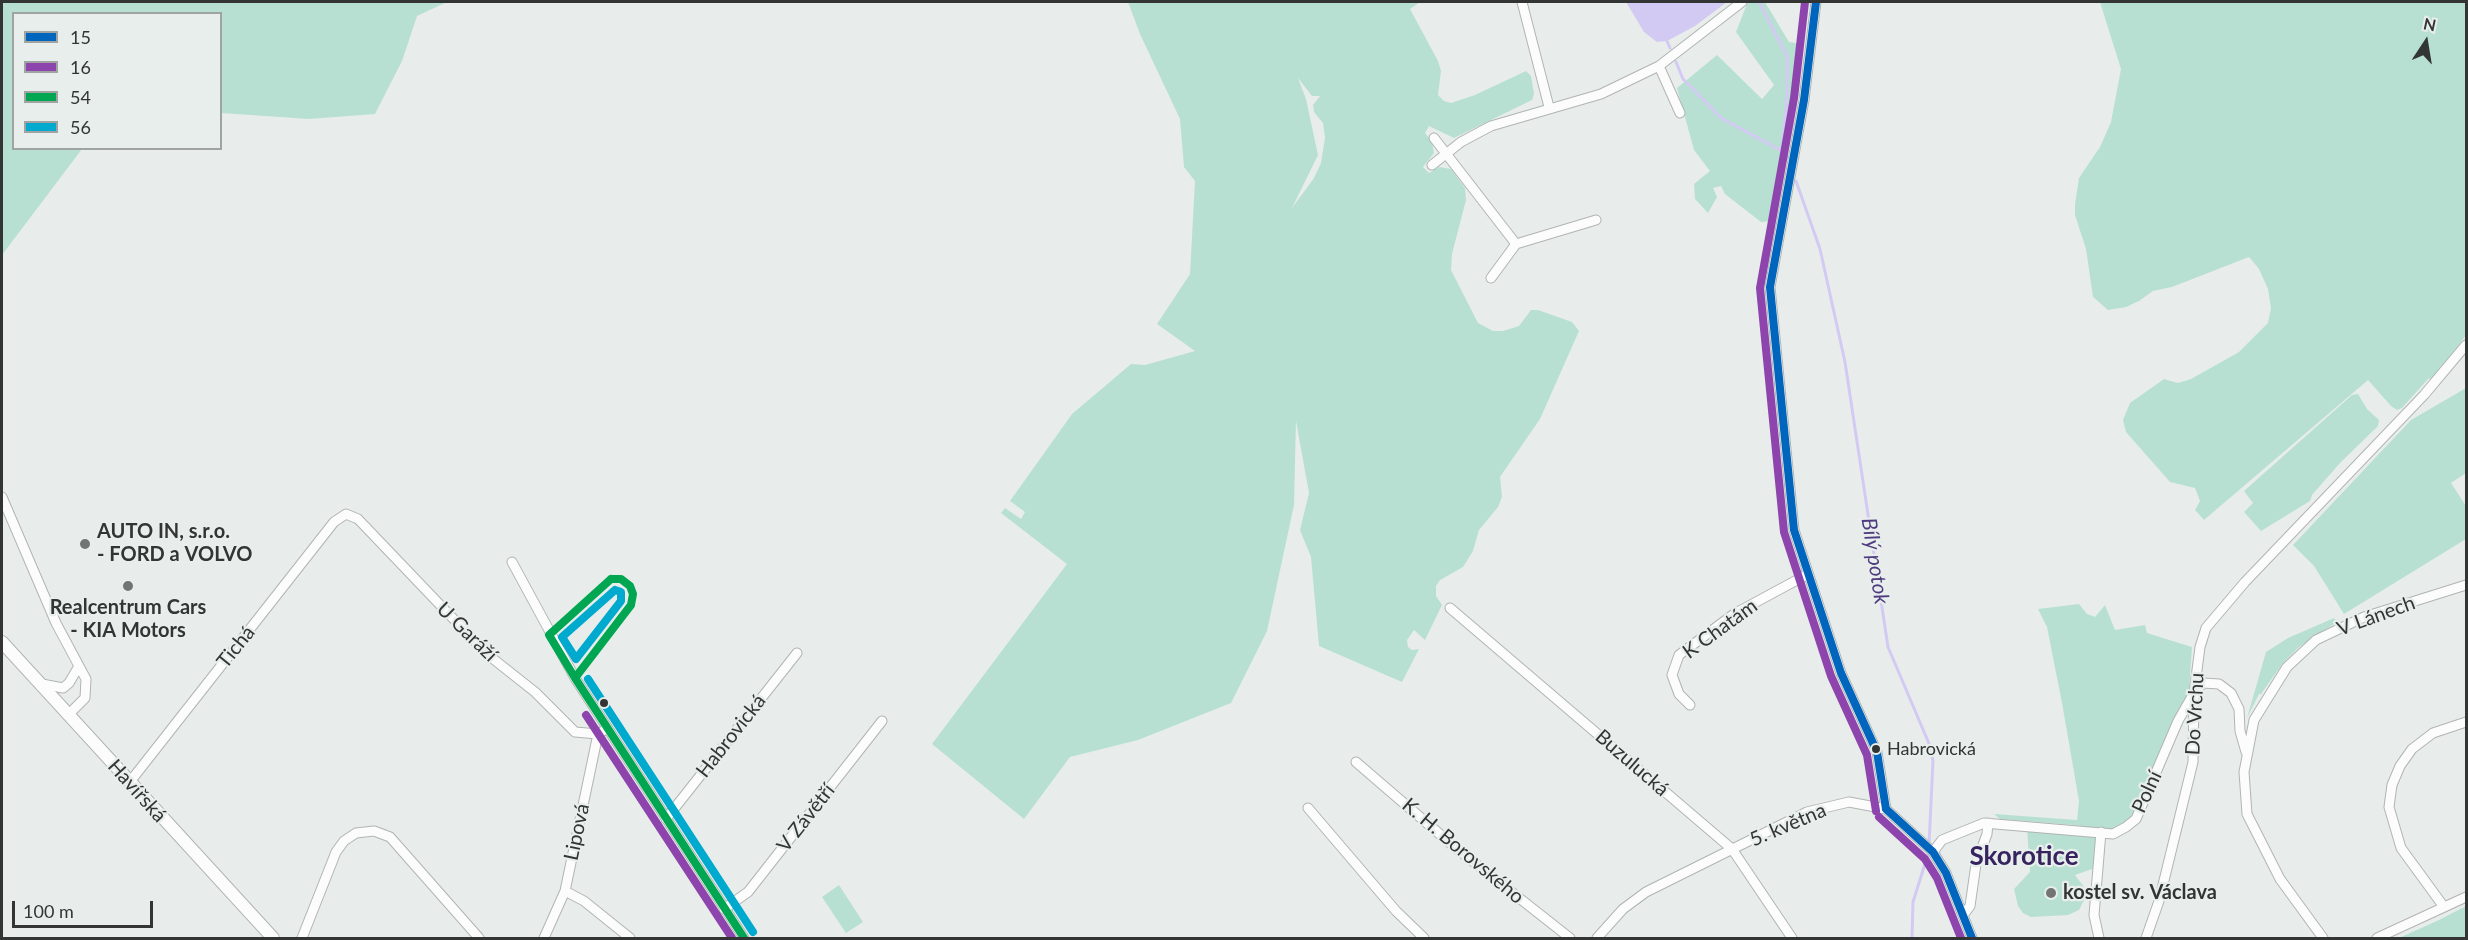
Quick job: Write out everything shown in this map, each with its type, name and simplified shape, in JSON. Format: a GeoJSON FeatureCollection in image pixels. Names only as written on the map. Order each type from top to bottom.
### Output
{"type":"FeatureCollection","features":[{"type":"Feature","properties":{"kind":"main road","name":"Havířská"},"geometry":{"type":"LineString","coordinates":[[2,642],[273,939]]}},
{"type":"Feature","properties":{"kind":"street"},"geometry":{"type":"LineString","coordinates":[[1522,2],[1549,107]]}},
{"type":"Feature","properties":{"kind":"street"},"geometry":{"type":"LineString","coordinates":[[1432,165],[1446,153],[1491,126],[1549,107],[1600,94],[1659,66],[1742,2]]}},
{"type":"Feature","properties":{"kind":"street"},"geometry":{"type":"LineString","coordinates":[[1816,2],[1804,100],[1770,287],[1794,530],[1841,673],[1877,752],[1886,809],[1933,852],[1946,873],[1972,939]]}},
{"type":"Feature","properties":{"kind":"street"},"geometry":{"type":"LineString","coordinates":[[1659,66],[1680,113]]}},
{"type":"Feature","properties":{"kind":"street"},"geometry":{"type":"LineString","coordinates":[[1434,138],[1516,244]]}},
{"type":"Feature","properties":{"kind":"street"},"geometry":{"type":"LineString","coordinates":[[1491,278],[1516,244],[1596,220]]}},
{"type":"Feature","properties":{"kind":"street","name":"Do Vrchu"},"geometry":{"type":"LineString","coordinates":[[2146,939],[2159,901],[2193,762],[2194,693],[2200,647],[2206,628],[2245,582],[2424,395],[2466,345]]}},
{"type":"Feature","properties":{"kind":"street"},"geometry":{"type":"LineString","coordinates":[[2,497],[56,623],[86,679],[85,698],[68,715]]}},
{"type":"Feature","properties":{"kind":"street","name":"U Garáží"},"geometry":{"type":"LineString","coordinates":[[346,514],[358,519],[487,654],[535,692],[575,732],[598,734]]}},
{"type":"Feature","properties":{"kind":"street","name":"Tichá"},"geometry":{"type":"LineString","coordinates":[[129,783],[334,522],[346,514]]}},
{"type":"Feature","properties":{"kind":"street"},"geometry":{"type":"LineString","coordinates":[[512,562],[549,636],[744,939]]}},
{"type":"Feature","properties":{"kind":"street","name":"K Chatám"},"geometry":{"type":"LineString","coordinates":[[1690,705],[1679,694],[1672,675],[1679,655],[1734,614],[1808,574]]}},
{"type":"Feature","properties":{"kind":"street","name":"V Lánech"},"geometry":{"type":"LineString","coordinates":[[2323,939],[2280,879],[2247,814],[2244,772],[2254,720],[2287,667],[2316,640],[2364,617],[2466,585]]}},
{"type":"Feature","properties":{"kind":"street","name":"Buzulucká"},"geometry":{"type":"LineString","coordinates":[[1450,608],[1732,849],[1792,939]]}},
{"type":"Feature","properties":{"kind":"street","name":"Habrovická"},"geometry":{"type":"LineString","coordinates":[[666,819],[796,653]]}},
{"type":"Feature","properties":{"kind":"street"},"geometry":{"type":"LineString","coordinates":[[39,683],[63,688],[69,683],[79,666]]}},
{"type":"Feature","properties":{"kind":"street","name":"V Lánech"},"geometry":{"type":"LineString","coordinates":[[2194,693],[2202,683],[2219,684],[2231,693],[2239,709],[2240,731],[2247,755]]}},
{"type":"Feature","properties":{"kind":"street","name":"Polní"},"geometry":{"type":"LineString","coordinates":[[1933,852],[1941,840],[1988,823],[2113,834],[2136,819],[2178,721],[2194,693]]}},
{"type":"Feature","properties":{"kind":"street","name":"V Závětří"},"geometry":{"type":"LineString","coordinates":[[724,909],[748,892],[882,721]]}},
{"type":"Feature","properties":{"kind":"street"},"geometry":{"type":"LineString","coordinates":[[2444,907],[2401,848],[2389,807],[2392,785],[2400,766],[2412,748],[2433,733],[2466,722]]}},
{"type":"Feature","properties":{"kind":"street"},"geometry":{"type":"LineString","coordinates":[[598,734],[607,727]]}},
{"type":"Feature","properties":{"kind":"street","name":"Lipová"},"geometry":{"type":"LineString","coordinates":[[544,939],[565,891],[598,734]]}},
{"type":"Feature","properties":{"kind":"street","name":"K. H. Borovského"},"geometry":{"type":"LineString","coordinates":[[1356,762],[1457,849],[1570,939]]}},
{"type":"Feature","properties":{"kind":"street","name":"5. května"},"geometry":{"type":"LineString","coordinates":[[1597,939],[1634,900],[1807,812],[1849,802],[1886,809]]}},
{"type":"Feature","properties":{"kind":"street"},"geometry":{"type":"LineString","coordinates":[[1308,808],[1396,911],[1424,939]]}},
{"type":"Feature","properties":{"kind":"street"},"geometry":{"type":"LineString","coordinates":[[1964,915],[1970,906],[1976,864],[1988,834],[1988,823]]}},
{"type":"Feature","properties":{"kind":"street"},"geometry":{"type":"LineString","coordinates":[[302,939],[336,852],[344,841],[356,833],[374,831],[390,837],[479,939]]}},
{"type":"Feature","properties":{"kind":"street"},"geometry":{"type":"LineString","coordinates":[[2099,939],[2094,915],[2101,832]]}},
{"type":"Feature","properties":{"kind":"street"},"geometry":{"type":"LineString","coordinates":[[565,891],[584,901],[630,939]]}},
{"type":"Feature","properties":{"kind":"street"},"geometry":{"type":"LineString","coordinates":[[2377,939],[2466,897]]}},
{"type":"Feature","properties":{"kind":"green space"},"geometry":{"type":"Polygon","coordinates":[[[2,2],[447,2],[417,16],[402,61],[375,114],[309,119],[222,113],[222,12],[12,12],[12,150],[81,150],[2,255],[2,2]]]}},
{"type":"Feature","properties":{"kind":"green space"},"geometry":{"type":"Polygon","coordinates":[[[1128,2],[1420,2],[1410,9],[1438,61],[1441,71],[1438,95],[1444,101],[1451,103],[1475,95],[1526,71],[1531,76],[1534,94],[1532,100],[1454,138],[1429,126],[1425,133],[1432,142],[1434,153],[1423,167],[1429,173],[1439,167],[1451,169],[1465,188],[1466,200],[1452,254],[1451,270],[1478,323],[1493,331],[1503,331],[1519,326],[1531,310],[1538,310],[1572,322],[1579,331],[1540,419],[1500,477],[1502,497],[1498,507],[1479,530],[1473,551],[1463,567],[1440,580],[1436,586],[1436,596],[1442,605],[1425,640],[1414,630],[1407,640],[1408,647],[1412,650],[1419,649],[1402,682],[1319,646],[1311,557],[1300,530],[1309,493],[1296,421],[1294,505],[1267,631],[1231,703],[1138,740],[1070,757],[1024,819],[932,744],[1067,564],[1001,513],[1005,508],[1021,519],[1025,512],[1010,501],[1072,414],[1131,364],[1145,365],[1195,351],[1157,324],[1190,274],[1195,181],[1184,167],[1180,119],[1140,34],[1128,2]],[[1298,78],[1306,99],[1318,155],[1292,208],[1314,178],[1321,163],[1325,138],[1323,123],[1314,112],[1313,105],[1320,96],[1312,96],[1298,78]]]}},
{"type":"Feature","properties":{"kind":"green space"},"geometry":{"type":"Polygon","coordinates":[[[1765,2],[1789,42],[1796,43],[1801,54],[1798,96],[1771,229],[1772,221],[1761,222],[1725,194],[1721,186],[1713,188],[1717,197],[1708,213],[1695,199],[1694,184],[1710,171],[1694,150],[1677,88],[1717,55],[1762,99],[1774,85],[1736,32],[1747,4],[1765,2]]]}},
{"type":"Feature","properties":{"kind":"green space"},"geometry":{"type":"Polygon","coordinates":[[[2100,2],[2466,2],[2466,335],[2442,369],[2433,378],[2428,379],[2402,408],[2397,410],[2391,406],[2368,380],[2204,520],[2195,510],[2200,501],[2195,488],[2170,482],[2126,432],[2123,420],[2130,403],[2164,379],[2178,383],[2191,379],[2239,352],[2268,323],[2271,308],[2268,289],[2259,269],[2249,257],[2172,287],[2153,291],[2126,307],[2108,310],[2093,297],[2086,249],[2075,215],[2075,204],[2079,178],[2100,147],[2111,122],[2121,69],[2100,2]]]}},
{"type":"Feature","properties":{"kind":"green space"},"geometry":{"type":"Polygon","coordinates":[[[2466,388],[2466,473],[2451,483],[2466,506],[2466,539],[2344,614],[2314,566],[2293,545],[2411,420],[2466,388]]]}},
{"type":"Feature","properties":{"kind":"green space"},"geometry":{"type":"Polygon","coordinates":[[[2358,394],[2367,409],[2379,420],[2378,426],[2340,463],[2312,495],[2310,501],[2261,531],[2244,512],[2253,503],[2244,491],[2352,395],[2358,394]]]}},
{"type":"Feature","properties":{"kind":"green space"},"geometry":{"type":"Polygon","coordinates":[[[2079,604],[2087,614],[2095,617],[2105,605],[2115,630],[2145,625],[2147,633],[2192,647],[2189,690],[2132,817],[2125,826],[2111,831],[2075,825],[2000,819],[1994,814],[2077,820],[2079,801],[2062,703],[2047,627],[2038,609],[2079,604]]]}},
{"type":"Feature","properties":{"kind":"green space"},"geometry":{"type":"Polygon","coordinates":[[[2334,618],[2337,622],[2299,647],[2283,663],[2259,694],[2247,718],[2266,652],[2288,638],[2334,618]]]}},
{"type":"Feature","properties":{"kind":"green space"},"geometry":{"type":"Polygon","coordinates":[[[2027,828],[2099,835],[2095,868],[2075,875],[2084,887],[2084,898],[2093,903],[2084,900],[2079,910],[2068,915],[2031,917],[2023,913],[2018,906],[2014,889],[2030,872],[2027,828]]]}},
{"type":"Feature","properties":{"kind":"green space"},"geometry":{"type":"Polygon","coordinates":[[[839,885],[863,922],[846,933],[822,897],[839,885]]]}},
{"type":"Feature","properties":{"kind":"green space"},"geometry":{"type":"Polygon","coordinates":[[[2466,906],[2466,938],[2399,938],[2439,920],[2466,906]]]}},
{"type":"Feature","properties":{"kind":"shaded area"},"geometry":{"type":"Polygon","coordinates":[[[1626,2],[1727,2],[1695,26],[1667,41],[1657,42],[1644,32],[1626,2]]]}},
{"type":"Feature","properties":{"kind":"waterway","name":"Bílý potok"},"geometry":{"type":"LineString","coordinates":[[1759,2],[1787,56],[1787,95],[1782,151],[1788,158]]}},
{"type":"Feature","properties":{"kind":"waterway"},"geometry":{"type":"LineString","coordinates":[[1667,41],[1670,48]]}},
{"type":"Feature","properties":{"kind":"waterway"},"geometry":{"type":"LineString","coordinates":[[1676,62],[1683,79],[1721,118],[1782,151]]}},
{"type":"Feature","properties":{"kind":"waterway","name":"Bílý potok"},"geometry":{"type":"LineString","coordinates":[[1796,181],[1820,249],[1845,362],[1888,647],[1930,746],[1933,761],[1929,845]]}},
{"type":"Feature","properties":{"kind":"waterway","name":"Bílý potok"},"geometry":{"type":"LineString","coordinates":[[1912,938],[1913,902],[1929,851]]}},
{"type":"Feature","properties":{"kind":"transit line","name":"16"},"geometry":{"type":"LineString","coordinates":[[1805,2],[1794,98],[1760,288],[1784,532],[1831,676],[1867,755],[1876,811]]}},
{"type":"Feature","properties":{"kind":"transit line","name":"15"},"geometry":{"type":"LineString","coordinates":[[1816,2],[1804,100],[1770,287],[1794,530],[1841,673],[1877,752],[1886,809]]}},
{"type":"Feature","properties":{"kind":"transit line","name":"54"},"geometry":{"type":"LineString","coordinates":[[611,579],[621,579],[630,586],[633,594],[631,605],[575,678],[549,635],[611,579]]}},
{"type":"Feature","properties":{"kind":"transit line","name":"56"},"geometry":{"type":"LineString","coordinates":[[615,590],[621,592],[621,601],[576,659],[562,637],[615,590]]}},
{"type":"Feature","properties":{"kind":"transit line","name":"54"},"geometry":{"type":"LineString","coordinates":[[575,678],[744,938]]}},
{"type":"Feature","properties":{"kind":"transit line","name":"56"},"geometry":{"type":"LineString","coordinates":[[588,679],[753,932]]}},
{"type":"Feature","properties":{"kind":"transit line","name":"16"},"geometry":{"type":"LineString","coordinates":[[586,715],[732,938]]}},
{"type":"Feature","properties":{"kind":"transit line","name":"15"},"geometry":{"type":"LineString","coordinates":[[1886,809],[1933,852],[1946,873],[1972,938]]}},
{"type":"Feature","properties":{"kind":"transit line","name":"16"},"geometry":{"type":"LineString","coordinates":[[1879,817],[1925,859],[1937,878],[1961,938]]}},
{"type":"Feature","properties":{"kind":"place","name":"AUTO IN, s.r.o. - FORD a VOLVO"},"geometry":{"type":"Point","coordinates":[85,544]}},
{"type":"Feature","properties":{"kind":"place","name":"Realcentrum Cars - KIA Motors"},"geometry":{"type":"Point","coordinates":[128,586]}},
{"type":"Feature","properties":{"kind":"place","name":"Habrovická"},"geometry":{"type":"Point","coordinates":[1876,749]}},
{"type":"Feature","properties":{"kind":"place","name":"kostel sv. Václava"},"geometry":{"type":"Point","coordinates":[2051,893]}},
{"type":"Feature","properties":{"kind":"district","name":"Skorotice"},"geometry":{"type":"Point","coordinates":[2024,857]}}]}
